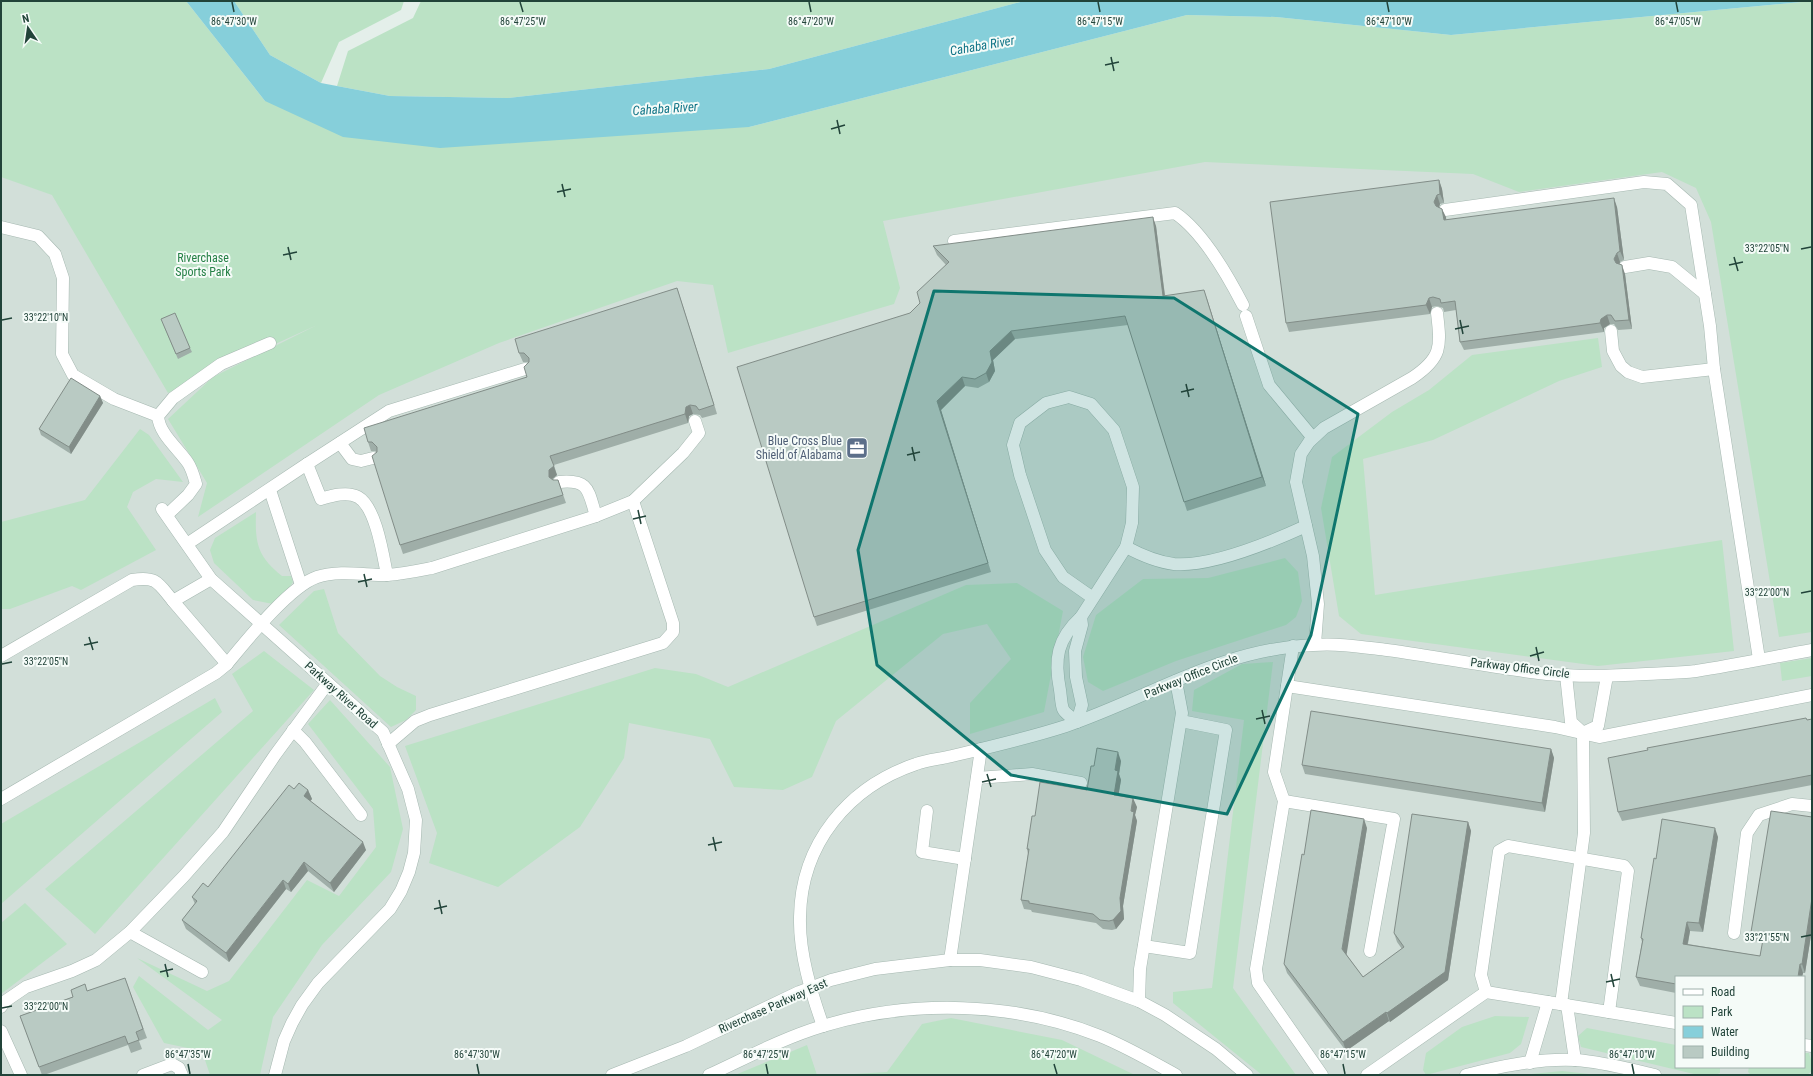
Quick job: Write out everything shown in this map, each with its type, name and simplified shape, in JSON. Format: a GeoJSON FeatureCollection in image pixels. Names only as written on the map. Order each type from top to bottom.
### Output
{"type":"FeatureCollection","features":[{"type":"Feature","properties":{"kind":"street"},"geometry":{"type":"LineString","coordinates":[[1445,210],[1644,182],[1667,184],[1691,205],[1705,294],[1714,369],[1759,659]]}},
{"type":"Feature","properties":{"kind":"street"},"geometry":{"type":"LineString","coordinates":[[954,241],[1176,213],[1187,221],[1210,251],[1232,284],[1244,310],[1270,385],[1313,438]]}},
{"type":"Feature","properties":{"kind":"street"},"geometry":{"type":"LineString","coordinates":[[1,227],[38,236],[55,254],[63,278],[62,354],[73,375],[114,400],[158,416],[173,398],[221,364],[270,343]]}},
{"type":"Feature","properties":{"kind":"street"},"geometry":{"type":"LineString","coordinates":[[1624,267],[1648,263],[1672,267],[1705,294]]}},
{"type":"Feature","properties":{"kind":"street"},"geometry":{"type":"LineString","coordinates":[[1315,644],[1318,604],[1313,556],[1296,482],[1300,454],[1313,438],[1324,428],[1425,370],[1436,357],[1439,347],[1437,313]]}},
{"type":"Feature","properties":{"kind":"street"},"geometry":{"type":"LineString","coordinates":[[1611,331],[1613,351],[1621,366],[1628,372],[1642,377],[1714,369]]}},
{"type":"Feature","properties":{"kind":"street"},"geometry":{"type":"LineString","coordinates":[[187,544],[389,411],[525,369]]}},
{"type":"Feature","properties":{"kind":"street"},"geometry":{"type":"LineString","coordinates":[[1081,617],[1082,625],[1075,650],[1076,677],[1082,705],[1077,722],[1063,710],[1058,680],[1057,663],[1059,647],[1069,628],[1081,617],[1126,548],[1132,523],[1133,487],[1114,430],[1091,404],[1069,397],[1046,403],[1020,423],[1013,445],[1020,475],[1045,550],[1063,577],[1093,598]]}},
{"type":"Feature","properties":{"kind":"street","name":"Parkway River Road"},"geometry":{"type":"LineString","coordinates":[[158,416],[158,424],[168,439],[190,465],[196,484],[188,495],[165,512],[211,579],[383,732],[408,789],[416,820],[414,853],[409,872],[401,891],[390,909],[318,983],[302,1005],[284,1041],[275,1075]]}},
{"type":"Feature","properties":{"kind":"street"},"geometry":{"type":"LineString","coordinates":[[1,799],[216,673],[227,664],[262,624],[301,585],[318,577],[331,574],[387,575],[432,568],[596,516],[633,501],[683,453],[699,433],[695,421]]}},
{"type":"Feature","properties":{"kind":"street"},"geometry":{"type":"LineString","coordinates":[[340,443],[352,459],[361,460],[373,458]]}},
{"type":"Feature","properties":{"kind":"street"},"geometry":{"type":"LineString","coordinates":[[307,464],[321,499],[349,494],[358,497],[366,505],[380,538],[387,575]]}},
{"type":"Feature","properties":{"kind":"street"},"geometry":{"type":"LineString","coordinates":[[559,482],[572,480],[582,484],[588,491],[596,516]]}},
{"type":"Feature","properties":{"kind":"street"},"geometry":{"type":"LineString","coordinates":[[270,490],[301,585]]}},
{"type":"Feature","properties":{"kind":"street"},"geometry":{"type":"LineString","coordinates":[[388,744],[415,721],[430,715],[663,643],[673,632],[673,623],[633,501]]}},
{"type":"Feature","properties":{"kind":"street"},"geometry":{"type":"LineString","coordinates":[[1126,548],[1146,558],[1175,564],[1197,562],[1237,554],[1306,526]]}},
{"type":"Feature","properties":{"kind":"street"},"geometry":{"type":"LineString","coordinates":[[1,656],[132,580],[147,577],[158,583],[227,664]]}},
{"type":"Feature","properties":{"kind":"street"},"geometry":{"type":"LineString","coordinates":[[173,601],[211,579]]}},
{"type":"Feature","properties":{"kind":"street","name":"Parkway Office Circle"},"geometry":{"type":"LineString","coordinates":[[823,1026],[802,951],[800,918],[802,895],[812,857],[831,823],[860,793],[889,774],[918,763],[981,749],[1077,722],[1214,664],[1248,654],[1293,646],[1315,644],[1352,645],[1548,674],[1607,676],[1691,671],[1812,650]]}},
{"type":"Feature","properties":{"kind":"street"},"geometry":{"type":"LineString","coordinates":[[1293,646],[1274,772],[1284,801],[1256,969],[1258,983],[1322,1075]]}},
{"type":"Feature","properties":{"kind":"street"},"geometry":{"type":"LineString","coordinates":[[1566,675],[1571,722],[1584,733],[1584,833],[1564,1005],[1575,1060]]}},
{"type":"Feature","properties":{"kind":"street"},"geometry":{"type":"LineString","coordinates":[[1584,733],[1598,726],[1607,676]]}},
{"type":"Feature","properties":{"kind":"street"},"geometry":{"type":"LineString","coordinates":[[1139,1001],[1140,969],[1182,713],[1176,680]]}},
{"type":"Feature","properties":{"kind":"street"},"geometry":{"type":"LineString","coordinates":[[1,1007],[4,1002],[26,987],[72,971],[96,960],[130,932],[184,876],[223,832],[328,683]]}},
{"type":"Feature","properties":{"kind":"street"},"geometry":{"type":"LineString","coordinates":[[1287,686],[1555,727],[1599,737],[1812,695]]}},
{"type":"Feature","properties":{"kind":"street"},"geometry":{"type":"LineString","coordinates":[[1144,946],[1190,953],[1226,730],[1181,721]]}},
{"type":"Feature","properties":{"kind":"street"},"geometry":{"type":"LineString","coordinates":[[294,730],[305,742],[361,815]]}},
{"type":"Feature","properties":{"kind":"street"},"geometry":{"type":"LineString","coordinates":[[950,960],[981,749]]}},
{"type":"Feature","properties":{"kind":"street"},"geometry":{"type":"LineString","coordinates":[[977,778],[1032,774],[1081,783]]}},
{"type":"Feature","properties":{"kind":"street"},"geometry":{"type":"LineString","coordinates":[[1284,801],[1394,819],[1370,952]]}},
{"type":"Feature","properties":{"kind":"street"},"geometry":{"type":"LineString","coordinates":[[1734,933],[1747,833],[1760,815],[1792,804],[1812,806]]}},
{"type":"Feature","properties":{"kind":"street"},"geometry":{"type":"LineString","coordinates":[[928,811],[922,852],[965,859]]}},
{"type":"Feature","properties":{"kind":"street"},"geometry":{"type":"LineString","coordinates":[[1486,992],[1481,975],[1499,851],[1508,846],[1582,858],[1624,866],[1628,871],[1609,1012]]}},
{"type":"Feature","properties":{"kind":"street"},"geometry":{"type":"LineString","coordinates":[[130,932],[202,972]]}},
{"type":"Feature","properties":{"kind":"street","name":"Riverchase Parkway East"},"geometry":{"type":"LineString","coordinates":[[612,1075],[686,1046],[812,987],[851,974],[875,969],[950,960],[1004,962],[1051,971],[1139,1001],[1165,1015],[1216,1049],[1247,1075]]}},
{"type":"Feature","properties":{"kind":"street"},"geometry":{"type":"LineString","coordinates":[[1367,1075],[1486,992],[1675,1023]]}},
{"type":"Feature","properties":{"kind":"street"},"geometry":{"type":"LineString","coordinates":[[1530,1063],[1548,1002]]}},
{"type":"Feature","properties":{"kind":"street"},"geometry":{"type":"LineString","coordinates":[[709,1075],[792,1036],[823,1026],[844,1020],[899,1011],[939,1008],[984,1010],[1038,1018],[1066,1025],[1132,1050],[1176,1075]]}},
{"type":"Feature","properties":{"kind":"street"},"geometry":{"type":"LineString","coordinates":[[1,1031],[21,1075]]}},
{"type":"Feature","properties":{"kind":"street"},"geometry":{"type":"LineString","coordinates":[[1466,1075],[1509,1065],[1575,1060],[1611,1065],[1655,1075]]}},
{"type":"Feature","properties":{"kind":"street"},"geometry":{"type":"LineString","coordinates":[[143,1075],[172,1064],[179,1068],[182,1075]]}},
{"type":"Feature","properties":{"kind":"highlighted area"},"geometry":{"type":"Polygon","coordinates":[[[934,291],[1174,298],[1358,414],[1311,635],[1227,814],[1011,775],[877,665],[858,550],[934,291]]]}},
{"type":"Feature","properties":{"kind":"shaded area"},"geometry":{"type":"Polygon","coordinates":[[[1,1],[332,186],[1812,99],[1812,1075],[1,1075],[1,1]]]}},
{"type":"Feature","properties":{"kind":"green space","name":"Riverchase Sports Park"},"geometry":{"type":"Polygon","coordinates":[[[1,1],[186,1],[265,101],[749,127],[1187,15],[1276,17],[1451,35],[1812,1],[1812,632],[1779,637],[1711,222],[1696,188],[1662,172],[1519,192],[1473,174],[1205,162],[883,221],[900,288],[894,304],[728,353],[713,285],[677,281],[499,343],[379,395],[198,517],[207,483],[168,419],[213,377],[317,325],[168,393],[52,195],[1,177],[1,1]]]}},
{"type":"Feature","properties":{"kind":"green space"},"geometry":{"type":"Polygon","coordinates":[[[234,1],[404,1],[401,10],[339,42],[321,83],[270,55],[234,1]]]}},
{"type":"Feature","properties":{"kind":"green space"},"geometry":{"type":"Polygon","coordinates":[[[421,1],[1024,1],[769,69],[508,98],[390,96],[337,86],[348,51],[413,18],[421,1]]]}},
{"type":"Feature","properties":{"kind":"green space"},"geometry":{"type":"Polygon","coordinates":[[[1598,338],[1602,367],[1559,381],[1433,440],[1363,459],[1375,595],[1722,540],[1734,651],[1598,666],[1361,634],[1339,616],[1321,508],[1332,457],[1392,412],[1429,390],[1472,355],[1598,338]]]}},
{"type":"Feature","properties":{"kind":"green space"},"geometry":{"type":"Polygon","coordinates":[[[140,429],[149,435],[183,482],[156,479],[133,492],[127,507],[156,550],[81,590],[72,586],[10,609],[1,609],[1,522],[85,500],[140,429]]]}},
{"type":"Feature","properties":{"kind":"green space"},"geometry":{"type":"Polygon","coordinates":[[[256,512],[256,532],[259,548],[267,562],[274,569],[282,576],[291,576],[293,582],[283,597],[273,604],[253,600],[214,563],[210,550],[215,538],[256,512]]]}},
{"type":"Feature","properties":{"kind":"green space"},"geometry":{"type":"Polygon","coordinates":[[[1285,558],[1298,572],[1302,601],[1296,617],[1286,625],[1176,661],[1103,691],[1088,682],[1083,657],[1096,615],[1143,579],[1208,578],[1285,558]]]}},
{"type":"Feature","properties":{"kind":"green space"},"geometry":{"type":"Polygon","coordinates":[[[1017,583],[1063,611],[1044,712],[970,734],[970,703],[1011,659],[987,624],[943,634],[836,721],[812,777],[783,790],[734,787],[710,739],[629,723],[624,758],[580,827],[498,887],[429,863],[437,833],[405,746],[655,668],[696,674],[728,687],[966,585],[1017,583]]]}},
{"type":"Feature","properties":{"kind":"green space"},"geometry":{"type":"Polygon","coordinates":[[[324,589],[338,633],[380,676],[397,687],[416,696],[416,710],[406,720],[391,727],[279,625],[314,591],[324,589]]]}},
{"type":"Feature","properties":{"kind":"green space"},"geometry":{"type":"Polygon","coordinates":[[[264,651],[314,690],[95,934],[45,889],[253,711],[232,674],[264,651]]]}},
{"type":"Feature","properties":{"kind":"green space"},"geometry":{"type":"Polygon","coordinates":[[[1812,658],[1812,676],[1782,681],[1780,663],[1812,658]]]}},
{"type":"Feature","properties":{"kind":"green space"},"geometry":{"type":"Polygon","coordinates":[[[1273,662],[1233,988],[1296,1075],[1262,1075],[1173,1003],[1173,992],[1212,988],[1244,720],[1192,711],[1194,690],[1242,664],[1273,662]]]}},
{"type":"Feature","properties":{"kind":"green space"},"geometry":{"type":"Polygon","coordinates":[[[215,698],[222,712],[1,904],[1,824],[215,698]]]}},
{"type":"Feature","properties":{"kind":"green space"},"geometry":{"type":"Polygon","coordinates":[[[330,700],[390,767],[403,829],[391,872],[322,945],[273,1017],[260,1075],[210,1075],[202,1051],[164,1043],[133,987],[139,976],[208,1030],[222,1020],[137,958],[207,991],[229,981],[307,880],[339,896],[376,847],[373,809],[308,724],[330,700]]]}},
{"type":"Feature","properties":{"kind":"green space"},"geometry":{"type":"Polygon","coordinates":[[[25,903],[67,944],[1,994],[1,923],[25,903]]]}},
{"type":"Feature","properties":{"kind":"green space"},"geometry":{"type":"Polygon","coordinates":[[[1495,1016],[1529,1017],[1521,1044],[1510,1053],[1426,1075],[1423,1070],[1426,1053],[1462,1027],[1495,1016]]]}},
{"type":"Feature","properties":{"kind":"green space"},"geometry":{"type":"Polygon","coordinates":[[[951,1018],[1062,1040],[1135,1075],[838,1075],[887,1072],[922,1024],[951,1018]]]}},
{"type":"Feature","properties":{"kind":"green space"},"geometry":{"type":"Polygon","coordinates":[[[1587,1028],[1675,1045],[1675,1068],[1720,1068],[1720,1073],[1715,1075],[1698,1075],[1581,1047],[1578,1036],[1587,1028]]]}},
{"type":"Feature","properties":{"kind":"green space"},"geometry":{"type":"Polygon","coordinates":[[[807,1045],[817,1075],[735,1075],[807,1045]]]}},
{"type":"Feature","properties":{"kind":"green space"},"geometry":{"type":"Polygon","coordinates":[[[1805,1053],[1809,1053],[1812,1063],[1812,1071],[1807,1075],[1751,1075],[1748,1072],[1749,1068],[1805,1068],[1805,1053]]]}},
{"type":"Feature","properties":{"kind":"green space"},"geometry":{"type":"Polygon","coordinates":[[[1562,1071],[1598,1075],[1521,1075],[1562,1071]]]}},
{"type":"Feature","properties":{"kind":"water","name":"Cahaba River"},"geometry":{"type":"Polygon","coordinates":[[[186,1],[234,1],[270,55],[321,83],[390,96],[508,98],[769,69],[1024,1],[1812,1],[1451,35],[1276,17],[1187,15],[749,127],[440,148],[343,137],[265,101],[186,1]]]}},
{"type":"Feature","properties":{"kind":"building"},"geometry":{"type":"Polygon","coordinates":[[[1439,180],[1440,194],[1437,195],[1434,202],[1436,206],[1442,209],[1444,220],[1614,198],[1620,251],[1614,259],[1616,263],[1622,265],[1629,320],[1615,321],[1611,315],[1607,315],[1601,319],[1600,323],[1460,342],[1455,301],[1441,303],[1440,299],[1433,297],[1429,298],[1426,305],[1286,323],[1270,202],[1439,180]]]}},
{"type":"Feature","properties":{"kind":"building","name":"Blue Cross Blue Shield of Alabama"},"geometry":{"type":"Polygon","coordinates":[[[1153,217],[1163,296],[1204,290],[1262,477],[1184,502],[1125,316],[1011,331],[990,351],[992,362],[986,373],[975,379],[962,377],[937,401],[988,563],[814,617],[737,367],[910,313],[920,303],[917,292],[949,262],[933,246],[1153,217]]]}},
{"type":"Feature","properties":{"kind":"building"},"geometry":{"type":"Polygon","coordinates":[[[677,288],[714,405],[699,410],[696,406],[690,405],[686,407],[685,414],[550,456],[554,466],[549,470],[549,477],[553,480],[558,480],[563,495],[400,545],[372,456],[377,452],[377,447],[372,442],[368,442],[364,428],[527,377],[524,367],[529,362],[529,358],[524,353],[519,353],[515,339],[677,288]]]}},
{"type":"Feature","properties":{"kind":"building"},"geometry":{"type":"Polygon","coordinates":[[[175,313],[190,348],[176,354],[161,319],[175,313]]]}},
{"type":"Feature","properties":{"kind":"building"},"geometry":{"type":"Polygon","coordinates":[[[71,378],[100,396],[69,447],[39,429],[71,378]]]}},
{"type":"Feature","properties":{"kind":"building"},"geometry":{"type":"Polygon","coordinates":[[[1311,711],[1551,749],[1542,803],[1302,765],[1311,711]]]}},
{"type":"Feature","properties":{"kind":"building"},"geometry":{"type":"Polygon","coordinates":[[[1806,718],[1807,720],[1812,719],[1812,775],[1618,812],[1608,758],[1648,750],[1647,748],[1806,718]]]}},
{"type":"Feature","properties":{"kind":"building"},"geometry":{"type":"Polygon","coordinates":[[[1097,748],[1118,752],[1115,770],[1118,771],[1114,795],[1133,798],[1131,811],[1134,812],[1120,898],[1121,911],[1113,920],[1109,921],[1100,920],[1093,914],[1029,903],[1029,901],[1021,900],[1029,849],[1027,849],[1032,816],[1035,816],[1040,782],[1087,790],[1091,766],[1094,766],[1097,748]]]}},
{"type":"Feature","properties":{"kind":"building"},"geometry":{"type":"Polygon","coordinates":[[[299,783],[308,790],[304,796],[363,842],[330,883],[304,862],[288,884],[283,880],[226,953],[182,920],[197,901],[192,897],[203,883],[208,887],[289,785],[294,789],[299,783]]]}},
{"type":"Feature","properties":{"kind":"building"},"geometry":{"type":"Polygon","coordinates":[[[1311,810],[1364,819],[1342,949],[1363,977],[1404,947],[1394,933],[1412,814],[1468,822],[1445,972],[1343,1042],[1284,964],[1302,854],[1304,855],[1311,810]]]}},
{"type":"Feature","properties":{"kind":"building"},"geometry":{"type":"Polygon","coordinates":[[[1771,811],[1812,817],[1812,898],[1802,964],[1800,964],[1798,976],[1675,976],[1675,984],[1636,977],[1643,939],[1641,938],[1654,858],[1656,859],[1662,819],[1715,828],[1699,923],[1687,922],[1683,944],[1760,956],[1764,934],[1751,932],[1771,811]]]}},
{"type":"Feature","properties":{"kind":"building"},"geometry":{"type":"Polygon","coordinates":[[[125,978],[143,1029],[136,1032],[139,1040],[128,1044],[125,1036],[39,1067],[20,1016],[73,997],[71,990],[85,984],[87,991],[125,978]]]}},
{"type":"Feature","properties":{"kind":"place","name":"Blue Cross Blue Shield of Alabama"},"geometry":{"type":"Point","coordinates":[857,448]}}]}
